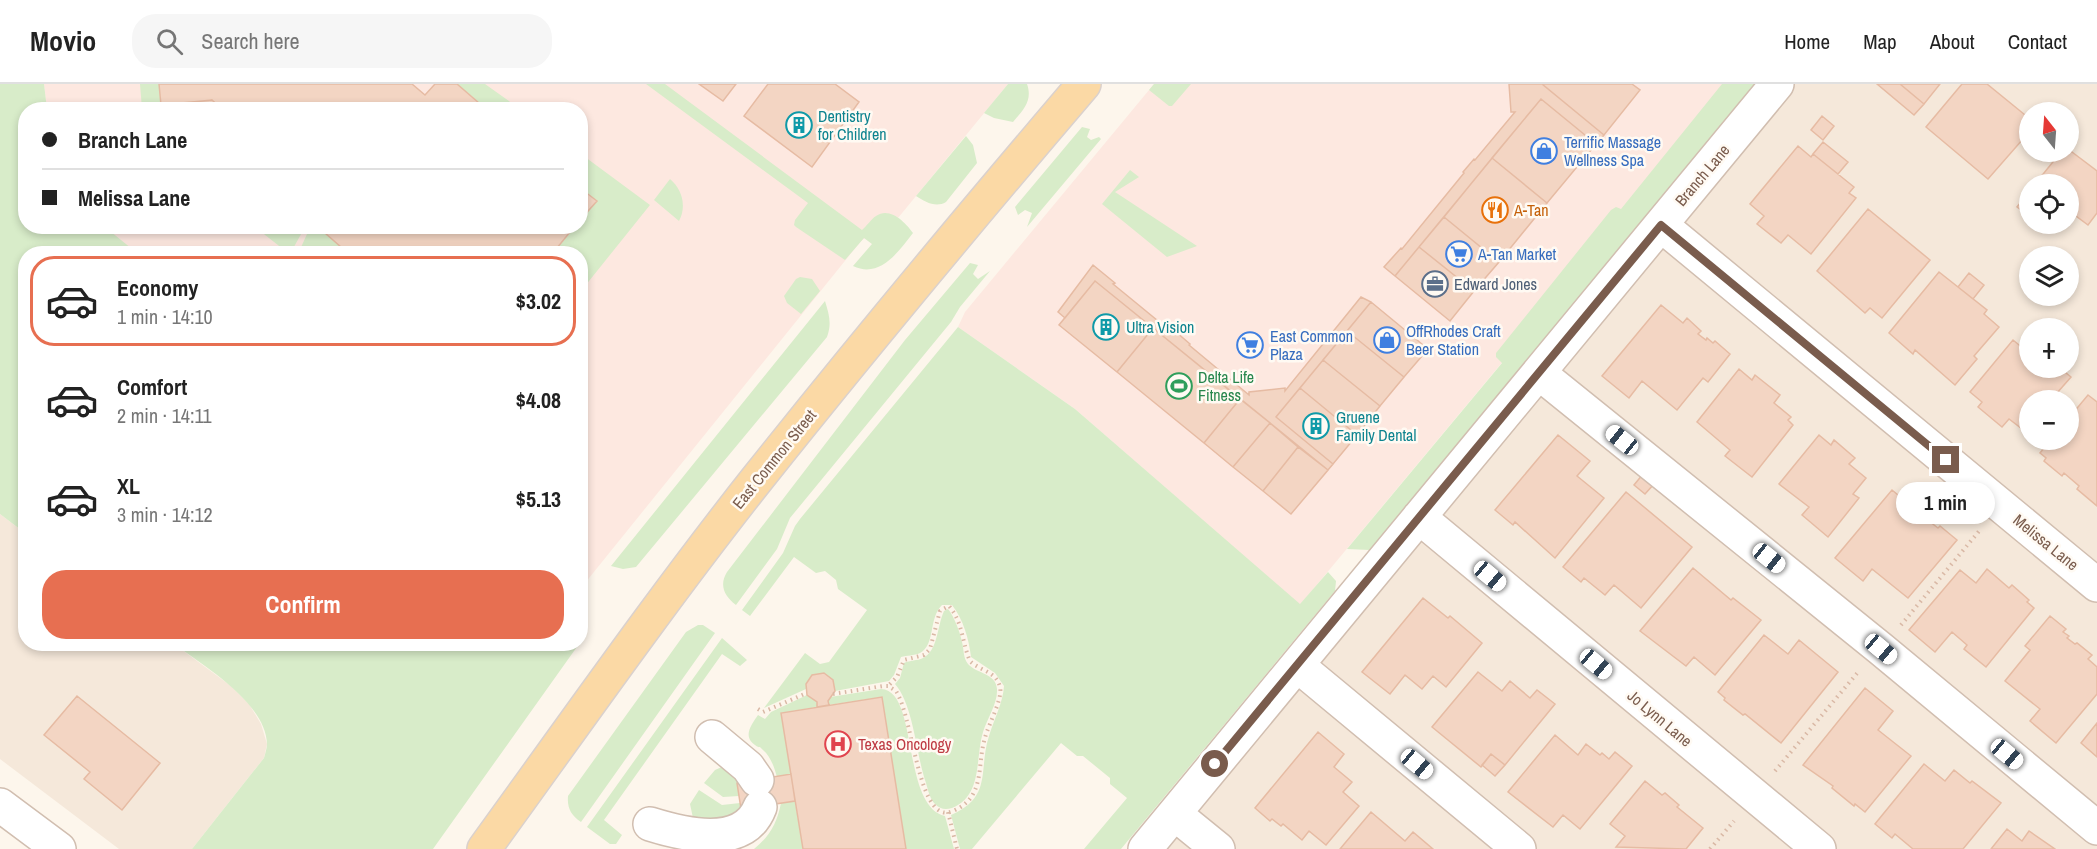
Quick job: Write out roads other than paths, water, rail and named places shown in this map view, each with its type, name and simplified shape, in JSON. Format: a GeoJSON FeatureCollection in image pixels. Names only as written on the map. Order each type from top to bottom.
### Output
{"type":"FeatureCollection","features":[{"type":"Feature","properties":{"kind":"main road","name":"East Common Street"},"geometry":{"type":"LineString","coordinates":[[484,849],[671,592],[756,480],[1084,84]]}},
{"type":"Feature","properties":{"kind":"street","name":"Branch Lane"},"geometry":{"type":"LineString","coordinates":[[1145,849],[1778,84]]}},
{"type":"Feature","properties":{"kind":"street","name":"Melissa Lane"},"geometry":{"type":"LineString","coordinates":[[1661,225],[2097,585]]}},
{"type":"Feature","properties":{"kind":"street"},"geometry":{"type":"LineString","coordinates":[[1539,373],[1880,648],[2097,828]]}},
{"type":"Feature","properties":{"kind":"street","name":"Jo Lynn Lane"},"geometry":{"type":"LineString","coordinates":[[1419,517],[1819,849]]}},
{"type":"Feature","properties":{"kind":"street"},"geometry":{"type":"LineString","coordinates":[[1297,665],[1519,849]]}},
{"type":"Feature","properties":{"kind":"street"},"geometry":{"type":"LineString","coordinates":[[650,824],[694,838],[711,839],[743,831],[752,823],[758,793],[748,767],[712,737]]}},
{"type":"Feature","properties":{"kind":"street"},"geometry":{"type":"LineString","coordinates":[[0,805],[59,849]]}},
{"type":"Feature","properties":{"kind":"street"},"geometry":{"type":"LineString","coordinates":[[1175,814],[1218,849]]}},
{"type":"Feature","properties":{"kind":"place","name":"Dentistry for Children"},"geometry":{"type":"Point","coordinates":[799,125]}},
{"type":"Feature","properties":{"kind":"place","name":"Terrific Massage Wellness Spa"},"geometry":{"type":"Point","coordinates":[1544,151]}},
{"type":"Feature","properties":{"kind":"place","name":"A-Tan"},"geometry":{"type":"Point","coordinates":[1495,210]}},
{"type":"Feature","properties":{"kind":"place","name":"A-Tan Market"},"geometry":{"type":"Point","coordinates":[1459,254]}},
{"type":"Feature","properties":{"kind":"place","name":"Edward Jones"},"geometry":{"type":"Point","coordinates":[1435,284]}},
{"type":"Feature","properties":{"kind":"place","name":"Ultra Vision"},"geometry":{"type":"Point","coordinates":[1106,327]}},
{"type":"Feature","properties":{"kind":"place","name":"OffRhodes Craft Beer Station"},"geometry":{"type":"Point","coordinates":[1387,340]}},
{"type":"Feature","properties":{"kind":"place","name":"East Common Plaza"},"geometry":{"type":"Point","coordinates":[1250,345]}},
{"type":"Feature","properties":{"kind":"place","name":"Delta Life Fitness"},"geometry":{"type":"Point","coordinates":[1179,386]}},
{"type":"Feature","properties":{"kind":"place","name":"Gruene Family Dental"},"geometry":{"type":"Point","coordinates":[1316,426]}},
{"type":"Feature","properties":{"kind":"place","name":"Texas Oncology"},"geometry":{"type":"Point","coordinates":[838,744]}}]}
